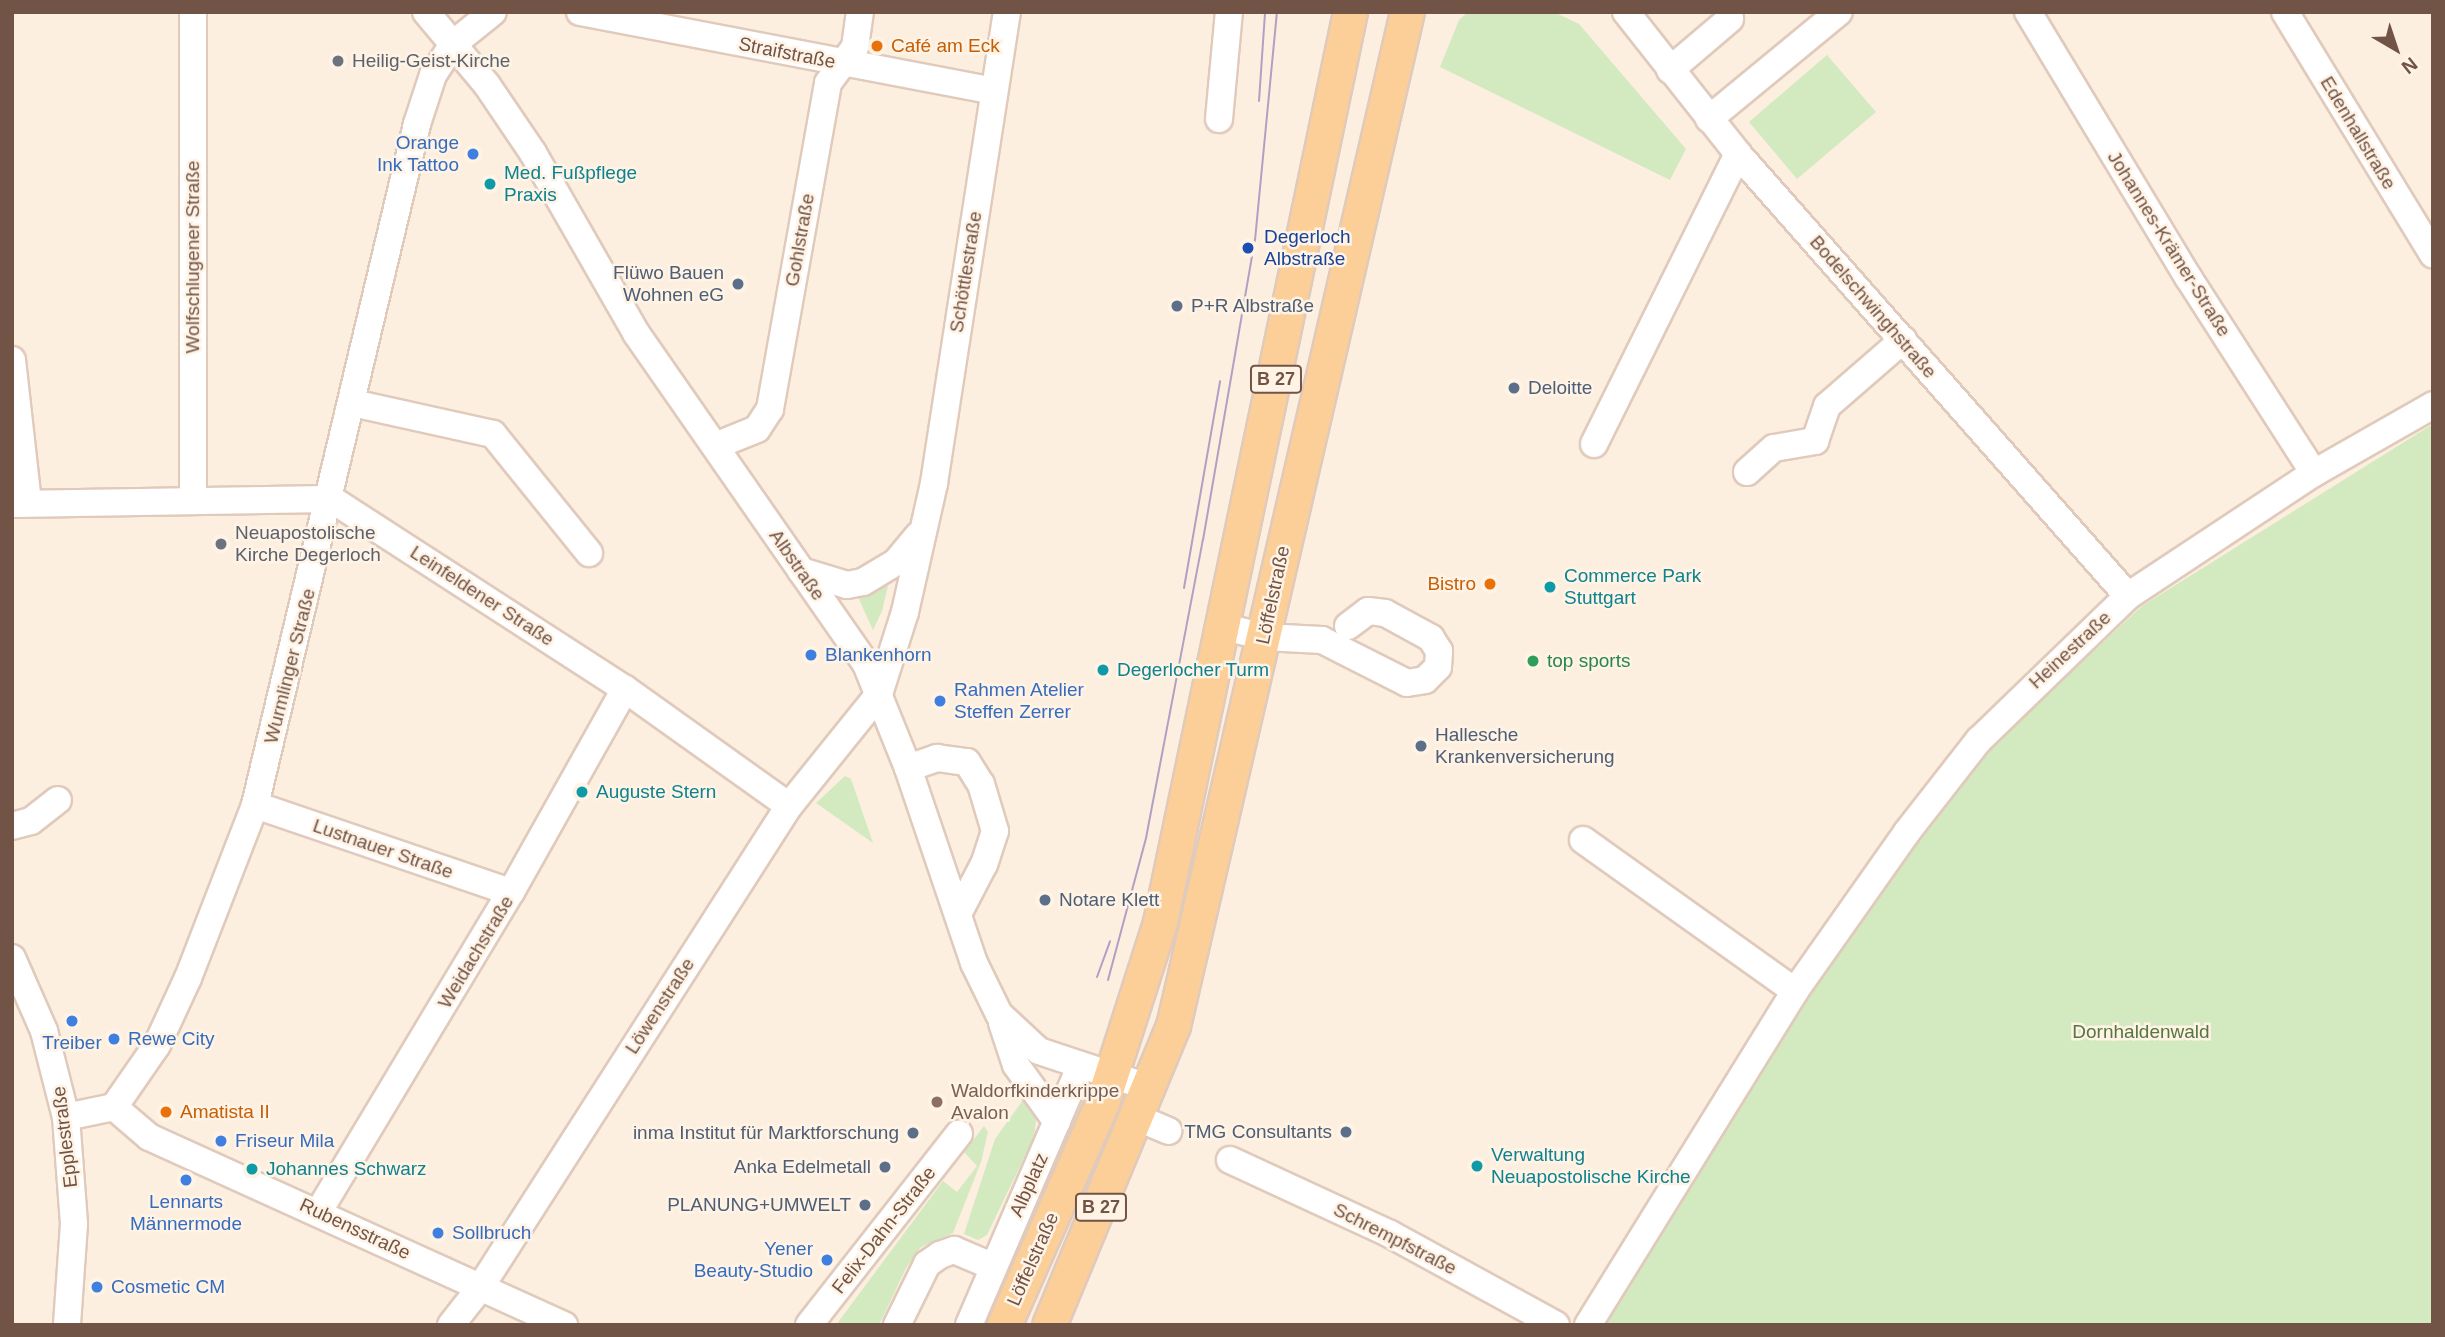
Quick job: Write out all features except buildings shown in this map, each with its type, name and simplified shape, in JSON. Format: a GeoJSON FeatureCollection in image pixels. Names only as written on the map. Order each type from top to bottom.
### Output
{"type":"FeatureCollection","features":[{"type":"Feature","properties":{"kind":"main road","name":"Löffelstraße"},"geometry":{"type":"LineString","coordinates":[[1004,1325],[1112,1075],[1160,922],[1224,627],[1350,12]]}},
{"type":"Feature","properties":{"kind":"main road","name":"Löffelstraße"},"geometry":{"type":"LineString","coordinates":[[1049,1325],[1153,1125],[1151,1088],[1191,957],[1407,12]]}},
{"type":"Feature","properties":{"kind":"street","name":"Wolfschlugener Straße"},"geometry":{"type":"LineString","coordinates":[[192,12],[193,501]]}},
{"type":"Feature","properties":{"kind":"street","name":"Albstraße"},"geometry":{"type":"LineString","coordinates":[[426,12],[453,44],[533,153],[629,322],[866,664],[908,768],[959,912],[974,963],[999,1014],[1027,1044],[1151,1088]]}},
{"type":"Feature","properties":{"kind":"street","name":"Wurmlinger Straße"},"geometry":{"type":"LineString","coordinates":[[114,1107],[157,1045],[188,978],[255,805],[331,499],[417,124],[433,75],[453,44],[493,12]]}},
{"type":"Feature","properties":{"kind":"street","name":"Straifstraße"},"geometry":{"type":"LineString","coordinates":[[580,12],[846,65],[994,91]]}},
{"type":"Feature","properties":{"kind":"street","name":"Gohlstraße"},"geometry":{"type":"LineString","coordinates":[[715,446],[757,429],[770,409],[828,83],[846,65],[855,47],[860,12]]}},
{"type":"Feature","properties":{"kind":"street","name":"Schöttlestraße"},"geometry":{"type":"LineString","coordinates":[[879,694],[905,612],[923,530],[1007,12]]}},
{"type":"Feature","properties":{"kind":"street"},"geometry":{"type":"LineString","coordinates":[[1219,119],[1229,12]]}},
{"type":"Feature","properties":{"kind":"street","name":"Bodelschwinghstraße"},"geometry":{"type":"LineString","coordinates":[[1626,12],[1738,154],[2128,596]]}},
{"type":"Feature","properties":{"kind":"street","name":"Johannes-Krämer-Straße"},"geometry":{"type":"LineString","coordinates":[[2028,12],[2188,277],[2314,473]]}},
{"type":"Feature","properties":{"kind":"street","name":"Edenhallstraße"},"geometry":{"type":"LineString","coordinates":[[2285,12],[2433,254]]}},
{"type":"Feature","properties":{"kind":"street"},"geometry":{"type":"LineString","coordinates":[[1709,119],[1822,17]]}},
{"type":"Feature","properties":{"kind":"street"},"geometry":{"type":"LineString","coordinates":[[1670,70],[1730,19]]}},
{"type":"Feature","properties":{"kind":"street"},"geometry":{"type":"LineString","coordinates":[[1594,444],[1738,154]]}},
{"type":"Feature","properties":{"kind":"street"},"geometry":{"type":"LineString","coordinates":[[1747,472],[1774,448],[1815,442],[1827,406],[1903,340]]}},
{"type":"Feature","properties":{"kind":"street"},"geometry":{"type":"LineString","coordinates":[[12,360],[20,503],[331,499]]}},
{"type":"Feature","properties":{"kind":"street"},"geometry":{"type":"LineString","coordinates":[[353,403],[493,434],[589,553]]}},
{"type":"Feature","properties":{"kind":"street","name":"Heinestraße"},"geometry":{"type":"LineString","coordinates":[[1588,1325],[1795,991],[1979,740],[2128,596],[2314,473],[2433,405]]}},
{"type":"Feature","properties":{"kind":"street","name":"Leinfeldener Straße"},"geometry":{"type":"LineString","coordinates":[[331,499],[625,689],[789,806]]}},
{"type":"Feature","properties":{"kind":"street"},"geometry":{"type":"LineString","coordinates":[[801,571],[847,585],[863,582],[896,562],[923,530]]}},
{"type":"Feature","properties":{"kind":"street"},"geometry":{"type":"LineString","coordinates":[[1224,627],[1264,636],[1322,640],[1407,683],[1425,680],[1438,667],[1439,651],[1431,638],[1385,613],[1368,611],[1348,626]]}},
{"type":"Feature","properties":{"kind":"street","name":"Weidachstraße"},"geometry":{"type":"LineString","coordinates":[[319,1211],[512,892],[625,689]]}},
{"type":"Feature","properties":{"kind":"street","name":"Löwenstraße"},"geometry":{"type":"LineString","coordinates":[[451,1325],[480,1288],[789,806],[879,694]]}},
{"type":"Feature","properties":{"kind":"street"},"geometry":{"type":"LineString","coordinates":[[908,768],[937,758],[967,762],[981,784],[995,831],[984,864],[959,912]]}},
{"type":"Feature","properties":{"kind":"street"},"geometry":{"type":"LineString","coordinates":[[12,826],[31,821],[58,800]]}},
{"type":"Feature","properties":{"kind":"street","name":"Lustnauer Straße"},"geometry":{"type":"LineString","coordinates":[[255,805],[512,892]]}},
{"type":"Feature","properties":{"kind":"street"},"geometry":{"type":"LineString","coordinates":[[1583,840],[1795,991]]}},
{"type":"Feature","properties":{"kind":"street","name":"Epplestraße"},"geometry":{"type":"LineString","coordinates":[[12,958],[44,1031],[66,1117],[74,1224],[67,1325]]}},
{"type":"Feature","properties":{"kind":"street"},"geometry":{"type":"LineString","coordinates":[[999,1014],[1016,1065],[1057,1122]]}},
{"type":"Feature","properties":{"kind":"street","name":"Albplatz"},"geometry":{"type":"LineString","coordinates":[[968,1325],[1081,1065]]}},
{"type":"Feature","properties":{"kind":"street"},"geometry":{"type":"LineString","coordinates":[[66,1117],[114,1107]]}},
{"type":"Feature","properties":{"kind":"street","name":"Rubensstraße"},"geometry":{"type":"LineString","coordinates":[[114,1107],[149,1137],[319,1211],[564,1325]]}},
{"type":"Feature","properties":{"kind":"street","name":"Felix-Dahn-Straße"},"geometry":{"type":"LineString","coordinates":[[809,1325],[959,1135]]}},
{"type":"Feature","properties":{"kind":"street","name":"Schrempfstraße"},"geometry":{"type":"LineString","coordinates":[[1230,1160],[1390,1234],[1556,1325]]}},
{"type":"Feature","properties":{"kind":"street"},"geometry":{"type":"LineString","coordinates":[[897,1325],[927,1264],[940,1255],[954,1250],[994,1267]]}},
{"type":"Feature","properties":{"kind":"green space"},"geometry":{"type":"Polygon","coordinates":[[[1468,12],[1554,12],[1579,24],[1686,149],[1670,180],[1440,67],[1459,20],[1468,12]]]}},
{"type":"Feature","properties":{"kind":"green space"},"geometry":{"type":"Polygon","coordinates":[[[1827,55],[1876,112],[1797,179],[1749,122],[1827,55]]]}},
{"type":"Feature","properties":{"kind":"green space","name":"Dornhaldenwald"},"geometry":{"type":"Polygon","coordinates":[[[2433,424],[2433,1325],[1598,1325],[1812,987],[1984,753],[2142,606],[2433,424]]]}},
{"type":"Feature","properties":{"kind":"green space"},"geometry":{"type":"Polygon","coordinates":[[[888,586],[882,611],[873,630],[858,597],[888,586]]]}},
{"type":"Feature","properties":{"kind":"green space"},"geometry":{"type":"Polygon","coordinates":[[[845,776],[851,779],[873,843],[816,803],[845,776]]]}},
{"type":"Feature","properties":{"kind":"green space"},"geometry":{"type":"Polygon","coordinates":[[[1028,1093],[1037,1114],[1034,1137],[987,1235],[978,1240],[964,1234],[995,1139],[1028,1093]]]}},
{"type":"Feature","properties":{"kind":"green space"},"geometry":{"type":"Polygon","coordinates":[[[984,1126],[988,1132],[981,1162],[953,1233],[921,1247],[906,1268],[879,1325],[836,1325],[943,1181],[957,1192],[977,1166],[964,1152],[984,1126]]]}},
{"type":"Feature","properties":{"kind":"tram line"},"geometry":{"type":"LineString","coordinates":[[1259,101],[1265,12]]}},
{"type":"Feature","properties":{"kind":"tram line"},"geometry":{"type":"LineString","coordinates":[[1108,980],[1146,838],[1203,540],[1255,240],[1277,12]]}},
{"type":"Feature","properties":{"kind":"tram line"},"geometry":{"type":"LineString","coordinates":[[1184,588],[1220,381]]}},
{"type":"Feature","properties":{"kind":"tram line"},"geometry":{"type":"LineString","coordinates":[[1097,977],[1110,941]]}},
{"type":"Feature","properties":{"kind":"place","name":"Café am Eck"},"geometry":{"type":"Point","coordinates":[877,46]}},
{"type":"Feature","properties":{"kind":"place","name":"Heilig-Geist-Kirche"},"geometry":{"type":"Point","coordinates":[338,61]}},
{"type":"Feature","properties":{"kind":"place","name":"Orange Ink Tattoo"},"geometry":{"type":"Point","coordinates":[473,154]}},
{"type":"Feature","properties":{"kind":"place","name":"Med. Fußpflege Praxis"},"geometry":{"type":"Point","coordinates":[490,184]}},
{"type":"Feature","properties":{"kind":"place","name":"Degerloch Albstraße"},"geometry":{"type":"Point","coordinates":[1248,248]}},
{"type":"Feature","properties":{"kind":"place","name":"Flüwo Bauen Wohnen eG"},"geometry":{"type":"Point","coordinates":[738,284]}},
{"type":"Feature","properties":{"kind":"place","name":"P+R Albstraße"},"geometry":{"type":"Point","coordinates":[1177,306]}},
{"type":"Feature","properties":{"kind":"place","name":"Deloitte"},"geometry":{"type":"Point","coordinates":[1514,388]}},
{"type":"Feature","properties":{"kind":"place","name":"Neuapostolische Kirche Degerloch"},"geometry":{"type":"Point","coordinates":[221,544]}},
{"type":"Feature","properties":{"kind":"place","name":"Bistro"},"geometry":{"type":"Point","coordinates":[1490,584]}},
{"type":"Feature","properties":{"kind":"place","name":"Commerce Park Stuttgart"},"geometry":{"type":"Point","coordinates":[1550,587]}},
{"type":"Feature","properties":{"kind":"place","name":"Blankenhorn"},"geometry":{"type":"Point","coordinates":[811,655]}},
{"type":"Feature","properties":{"kind":"place","name":"top sports"},"geometry":{"type":"Point","coordinates":[1533,661]}},
{"type":"Feature","properties":{"kind":"place","name":"Degerlocher Turm"},"geometry":{"type":"Point","coordinates":[1103,670]}},
{"type":"Feature","properties":{"kind":"place","name":"Rahmen Atelier Steffen Zerrer"},"geometry":{"type":"Point","coordinates":[940,701]}},
{"type":"Feature","properties":{"kind":"place","name":"Hallesche Krankenversicherung"},"geometry":{"type":"Point","coordinates":[1421,746]}},
{"type":"Feature","properties":{"kind":"place","name":"Auguste Stern"},"geometry":{"type":"Point","coordinates":[582,792]}},
{"type":"Feature","properties":{"kind":"place","name":"Notare Klett"},"geometry":{"type":"Point","coordinates":[1045,900]}},
{"type":"Feature","properties":{"kind":"place","name":"Treiber"},"geometry":{"type":"Point","coordinates":[72,1021]}},
{"type":"Feature","properties":{"kind":"place","name":"Rewe City"},"geometry":{"type":"Point","coordinates":[114,1039]}},
{"type":"Feature","properties":{"kind":"place","name":"Waldorfkinderkrippe Avalon"},"geometry":{"type":"Point","coordinates":[937,1102]}},
{"type":"Feature","properties":{"kind":"place","name":"Amatista II"},"geometry":{"type":"Point","coordinates":[166,1112]}},
{"type":"Feature","properties":{"kind":"place","name":"TMG Consultants"},"geometry":{"type":"Point","coordinates":[1346,1132]}},
{"type":"Feature","properties":{"kind":"place","name":"inma Institut für Marktforschung"},"geometry":{"type":"Point","coordinates":[913,1133]}},
{"type":"Feature","properties":{"kind":"place","name":"Friseur Mila"},"geometry":{"type":"Point","coordinates":[221,1141]}},
{"type":"Feature","properties":{"kind":"place","name":"Verwaltung Neuapostolische Kirche"},"geometry":{"type":"Point","coordinates":[1477,1166]}},
{"type":"Feature","properties":{"kind":"place","name":"Anka Edelmetall"},"geometry":{"type":"Point","coordinates":[885,1167]}},
{"type":"Feature","properties":{"kind":"place","name":"Johannes Schwarz"},"geometry":{"type":"Point","coordinates":[252,1169]}},
{"type":"Feature","properties":{"kind":"place","name":"Lennarts Männermode"},"geometry":{"type":"Point","coordinates":[186,1180]}},
{"type":"Feature","properties":{"kind":"place","name":"PLANUNG+UMWELT"},"geometry":{"type":"Point","coordinates":[865,1205]}},
{"type":"Feature","properties":{"kind":"place","name":"Sollbruch"},"geometry":{"type":"Point","coordinates":[438,1233]}},
{"type":"Feature","properties":{"kind":"place","name":"Yener Beauty-Studio"},"geometry":{"type":"Point","coordinates":[827,1260]}},
{"type":"Feature","properties":{"kind":"place","name":"Cosmetic CM"},"geometry":{"type":"Point","coordinates":[97,1287]}}]}
